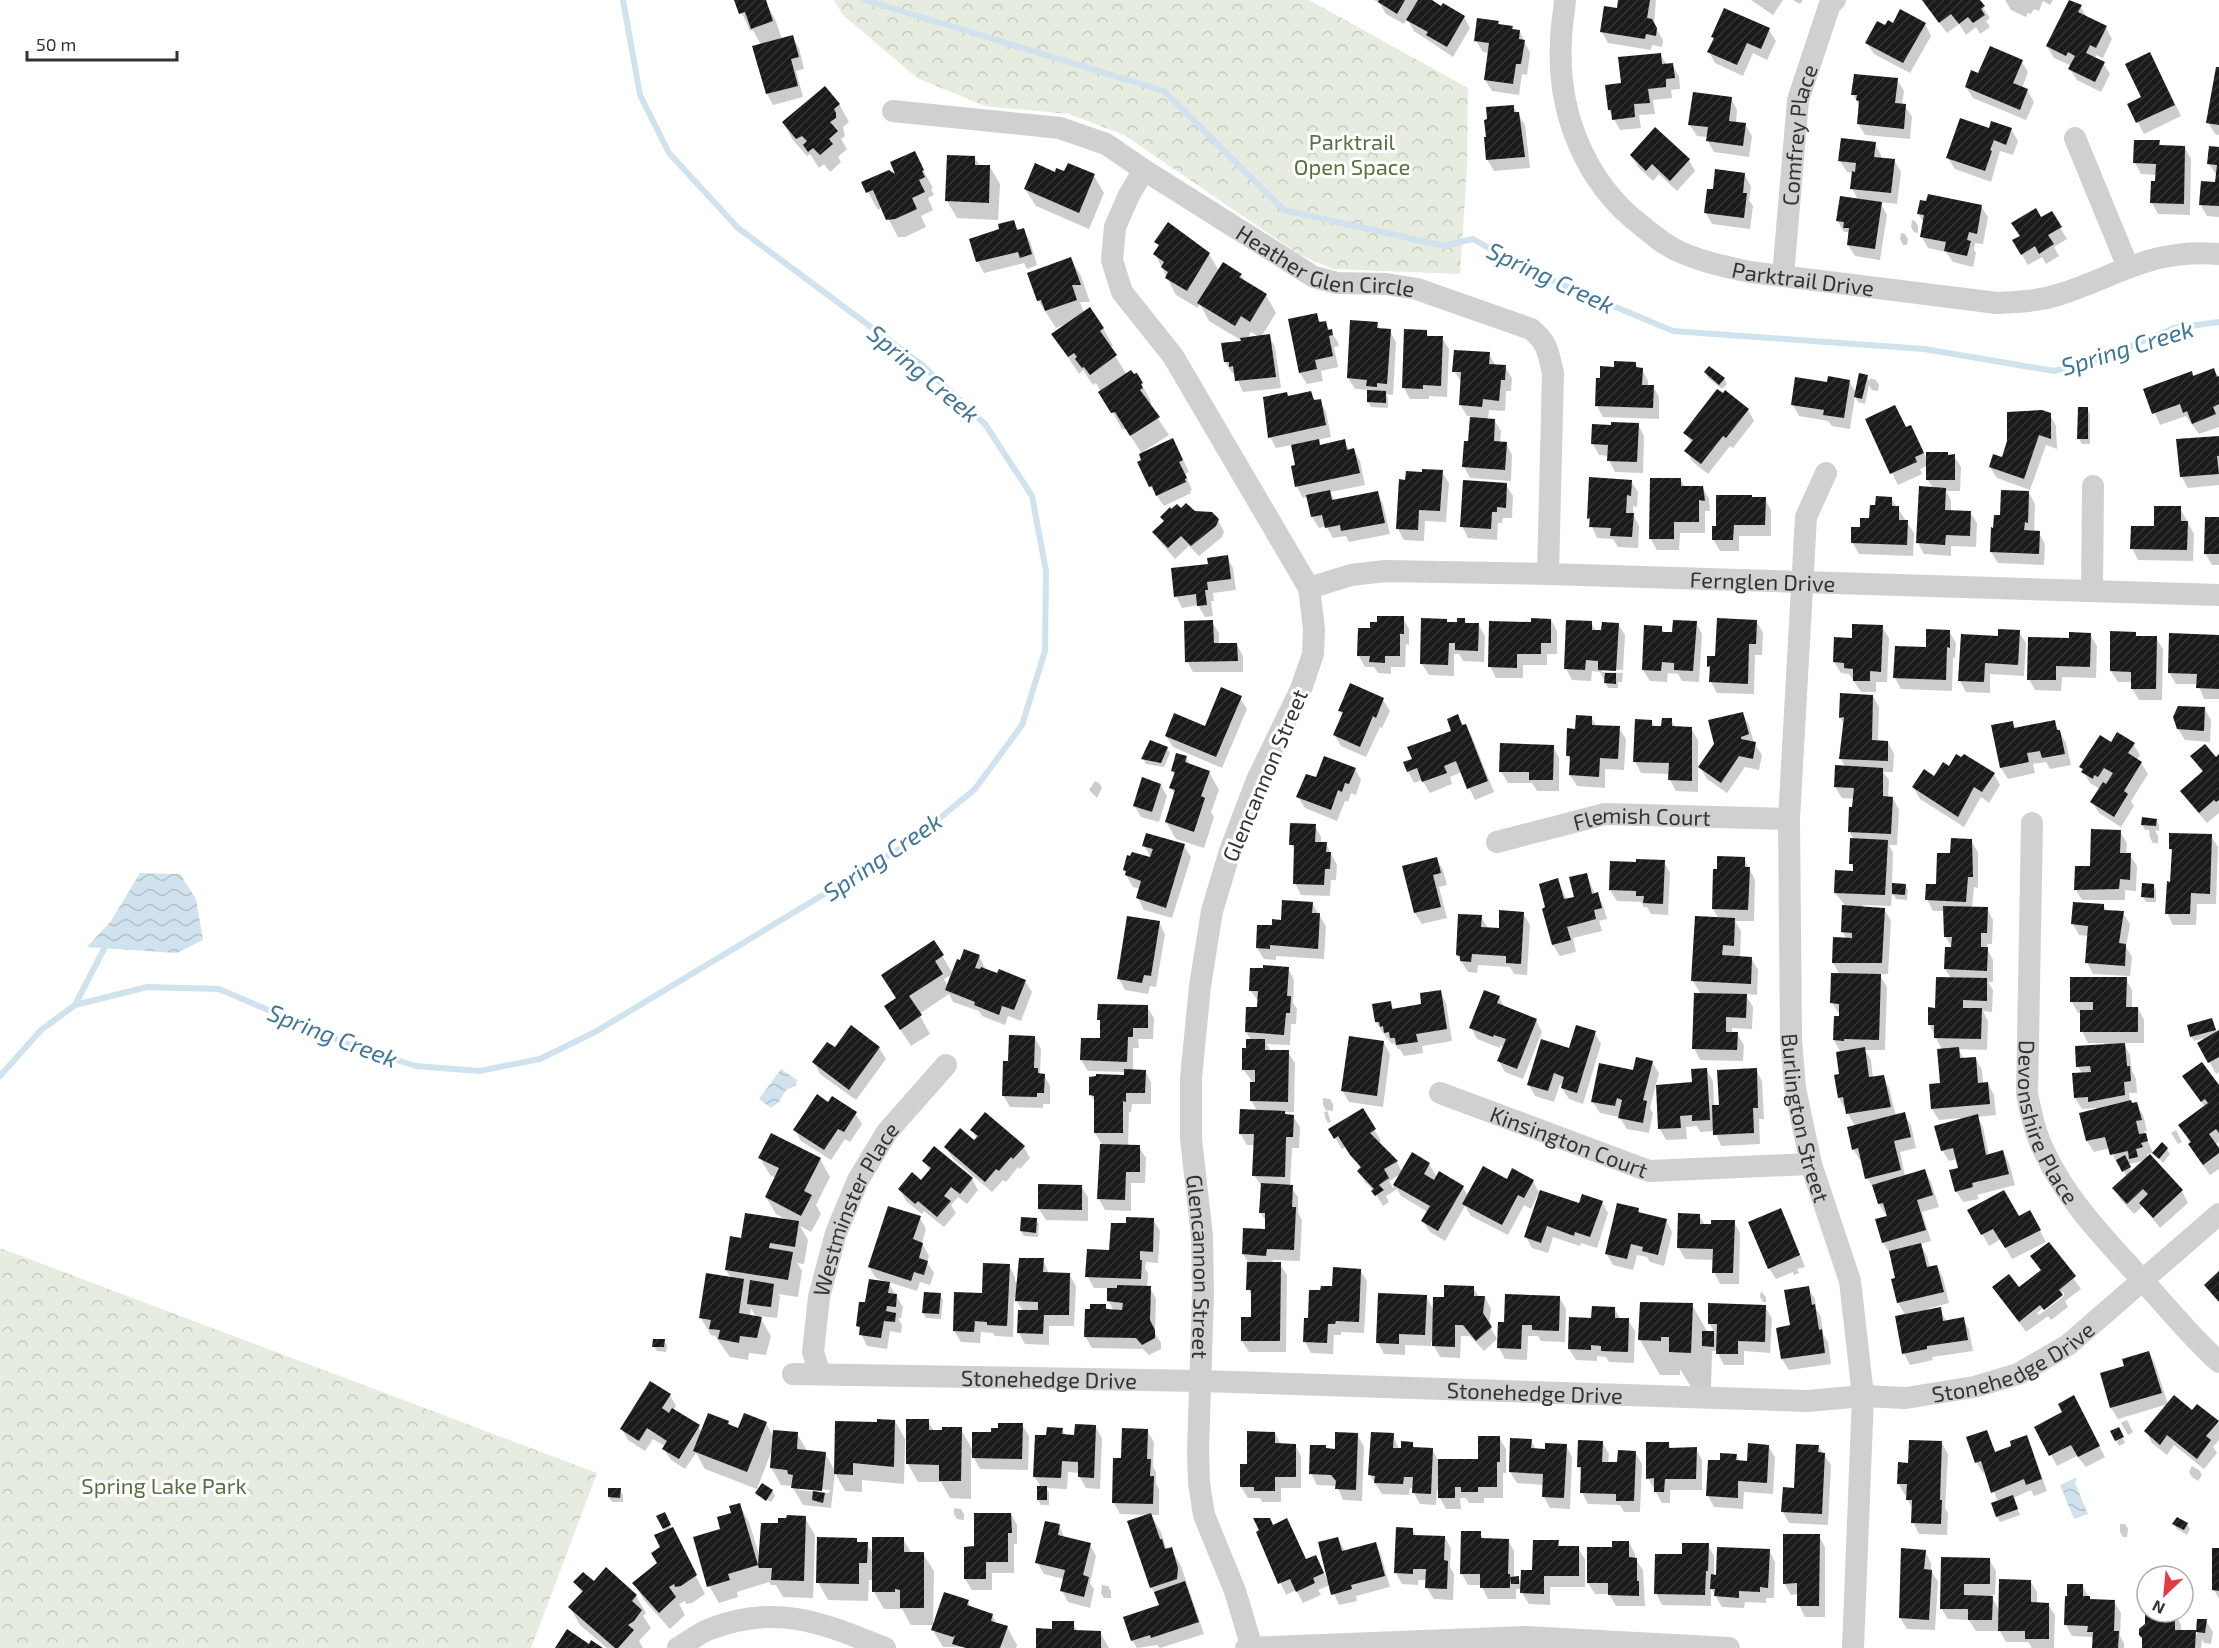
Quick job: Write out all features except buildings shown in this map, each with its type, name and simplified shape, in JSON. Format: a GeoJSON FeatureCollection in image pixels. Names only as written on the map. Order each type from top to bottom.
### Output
{"type":"FeatureCollection","features":[{"type":"Feature","properties":{"kind":"street","name":"Parktrail Drive"},"geometry":{"type":"LineString","coordinates":[[1565,0],[1560,42],[1563,88],[1570,125],[1583,157],[1605,190],[1628,215],[1678,251],[1710,263],[1750,272],[1997,303],[2028,302],[2060,294],[2156,258],[2194,252],[2219,254]]}},
{"type":"Feature","properties":{"kind":"street","name":"Comfrey Place"},"geometry":{"type":"LineString","coordinates":[[1783,276],[1798,100],[1830,4],[1835,0]]}},
{"type":"Feature","properties":{"kind":"street","name":"Heather Glen Circle"},"geometry":{"type":"LineString","coordinates":[[893,111],[1060,128],[1106,144],[1314,278],[1337,283],[1386,284],[1417,289],[1531,329],[1541,338],[1547,348],[1553,373],[1548,574]]}},
{"type":"Feature","properties":{"kind":"street"},"geometry":{"type":"LineString","coordinates":[[2075,138],[2128,267]]}},
{"type":"Feature","properties":{"kind":"street","name":"Glencannon Street"},"geometry":{"type":"LineString","coordinates":[[1144,170],[1129,195],[1115,227],[1112,260],[1122,292],[1173,356],[1308,588],[1314,629],[1313,654],[1301,689],[1257,780],[1230,851],[1212,911],[1200,986],[1191,1078],[1191,1139],[1202,1236],[1199,1483],[1204,1515],[1235,1591],[1250,1648]]}},
{"type":"Feature","properties":{"kind":"street","name":"Burlington Street"},"geometry":{"type":"LineString","coordinates":[[1826,473],[1806,518],[1789,819],[1791,1039],[1795,1088],[1811,1164],[1850,1281],[1863,1396],[1853,1648]]}},
{"type":"Feature","properties":{"kind":"street"},"geometry":{"type":"LineString","coordinates":[[2092,486],[2092,591]]}},
{"type":"Feature","properties":{"kind":"street","name":"Fernglen Drive"},"geometry":{"type":"LineString","coordinates":[[1308,588],[1351,575],[1385,571],[2219,595]]}},
{"type":"Feature","properties":{"kind":"street","name":"Flemish Court"},"geometry":{"type":"LineString","coordinates":[[1497,842],[1605,814],[1789,819]]}},
{"type":"Feature","properties":{"kind":"street","name":"Devonshire Place"},"geometry":{"type":"LineString","coordinates":[[2031,823],[2027,1094],[2034,1125],[2044,1151],[2067,1192],[2111,1248],[2191,1336],[2219,1362]]}},
{"type":"Feature","properties":{"kind":"street","name":"Westminster Place"},"geometry":{"type":"LineString","coordinates":[[820,1374],[813,1352],[819,1297],[836,1233],[858,1180],[886,1132],[946,1065]]}},
{"type":"Feature","properties":{"kind":"street","name":"Kinsington Court"},"geometry":{"type":"LineString","coordinates":[[1440,1094],[1649,1171],[1811,1164]]}},
{"type":"Feature","properties":{"kind":"street","name":"Stonehedge Drive"},"geometry":{"type":"LineString","coordinates":[[793,1374],[1201,1381],[1807,1401],[1863,1396],[1906,1398],[1974,1387],[2018,1374],[2068,1345],[2219,1214]]}},
{"type":"Feature","properties":{"kind":"street"},"geometry":{"type":"LineString","coordinates":[[678,1648],[708,1629],[750,1617],[793,1617],[842,1631],[885,1648]]}},
{"type":"Feature","properties":{"kind":"street"},"geometry":{"type":"LineString","coordinates":[[1250,1648],[1526,1643],[1729,1648]]}},
{"type":"Feature","properties":{"kind":"green space","name":"Parktrail Open Space"},"geometry":{"type":"Polygon","coordinates":[[[834,0],[1309,0],[1468,88],[1467,168],[1460,274],[1333,269],[1300,255],[1124,135],[1069,114],[985,106],[917,78],[843,15],[834,0]]]}},
{"type":"Feature","properties":{"kind":"green space","name":"Spring Lake Park"},"geometry":{"type":"Polygon","coordinates":[[[0,1248],[597,1473],[531,1648],[0,1648],[0,1248]]]}},
{"type":"Feature","properties":{"kind":"water"},"geometry":{"type":"Polygon","coordinates":[[[140,873],[180,874],[196,899],[203,940],[177,953],[87,947],[111,921],[140,873]]]}},
{"type":"Feature","properties":{"kind":"water"},"geometry":{"type":"Polygon","coordinates":[[[781,1069],[797,1080],[796,1085],[786,1090],[779,1102],[771,1108],[759,1099],[781,1069]]]}},
{"type":"Feature","properties":{"kind":"water"},"geometry":{"type":"Polygon","coordinates":[[[2075,1478],[2088,1514],[2074,1519],[2060,1485],[2075,1478]]]}},
{"type":"Feature","properties":{"kind":"waterway","name":"Spring Creek"},"geometry":{"type":"LineString","coordinates":[[0,1076],[41,1030],[75,1005],[147,987],[219,989],[357,1048],[416,1066],[479,1071],[540,1059],[595,1032],[911,842],[975,789],[1022,725],[1045,651],[1046,571],[1032,496],[985,424],[922,365],[738,228],[669,153],[640,95],[623,0]]}},
{"type":"Feature","properties":{"kind":"waterway","name":"Spring Creek"},"geometry":{"type":"LineString","coordinates":[[865,0],[1164,91],[1284,210],[1444,246],[1473,239],[1525,269],[1673,331],[1924,349],[2054,371],[2098,360],[2174,328],[2219,322]]}},
{"type":"Feature","properties":{"kind":"waterway"},"geometry":{"type":"LineString","coordinates":[[75,1005],[105,947]]}}]}
